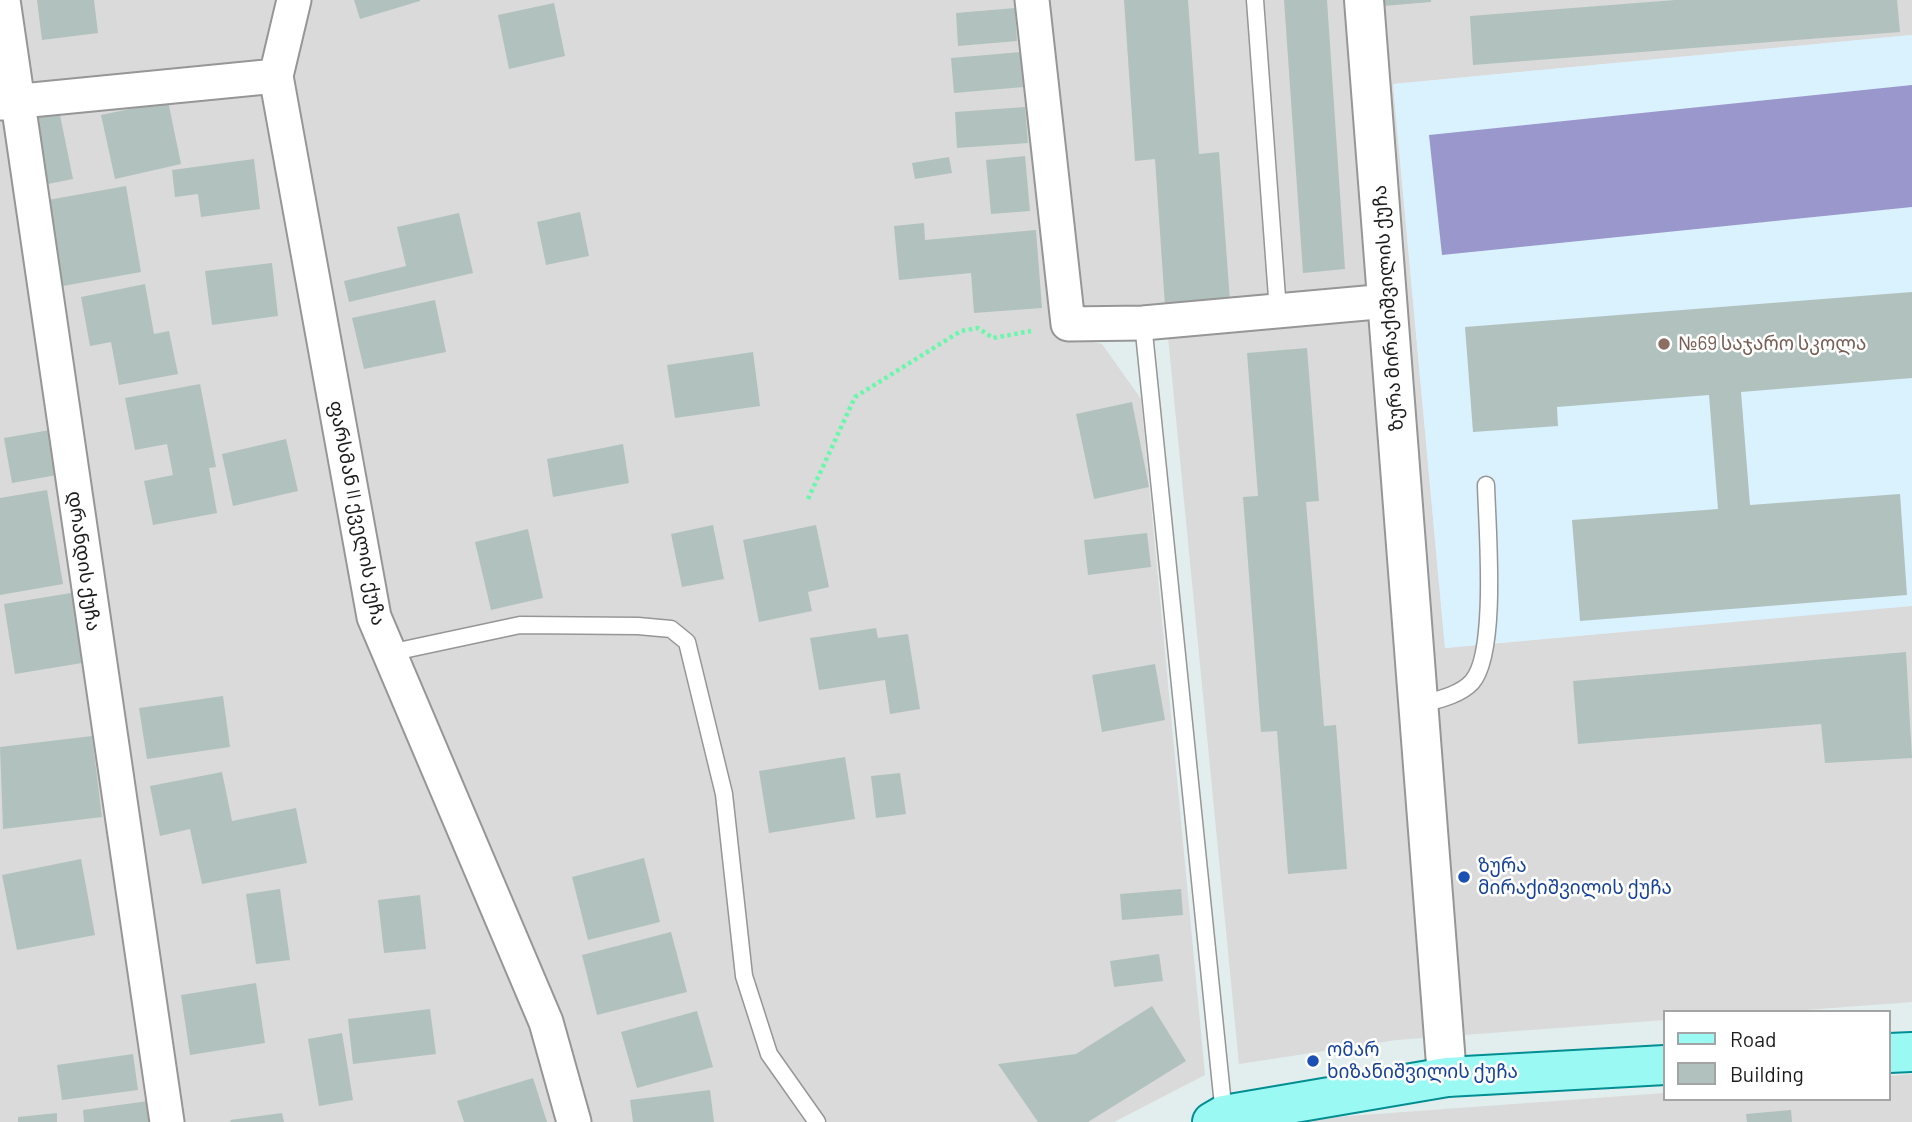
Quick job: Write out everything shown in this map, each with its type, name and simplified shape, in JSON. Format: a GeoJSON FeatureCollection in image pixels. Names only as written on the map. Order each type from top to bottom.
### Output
{"type":"FeatureCollection","features":[{"type":"Feature","properties":{"kind":"main road"},"geometry":{"type":"LineString","coordinates":[[1891,1053],[1912,1052]]}},
{"type":"Feature","properties":{"kind":"main road"},"geometry":{"type":"LineString","coordinates":[[1218,1119],[1447,1077],[1664,1065]]}},
{"type":"Feature","properties":{"kind":"street","name":"დრანდის ქუჩა"},"geometry":{"type":"LineString","coordinates":[[4,0],[8,102],[167,1122]]}},
{"type":"Feature","properties":{"kind":"street","name":"ფარსმან II ქველის ქუჩა"},"geometry":{"type":"LineString","coordinates":[[294,0],[276,76],[374,617],[546,1022],[574,1122]]}},
{"type":"Feature","properties":{"kind":"street"},"geometry":{"type":"LineString","coordinates":[[1032,0],[1068,324],[1143,323],[1388,301]]}},
{"type":"Feature","properties":{"kind":"street","name":"ზურა მირაქიშვილის ქუჩა"},"geometry":{"type":"LineString","coordinates":[[1364,0],[1447,1077]]}},
{"type":"Feature","properties":{"kind":"street"},"geometry":{"type":"LineString","coordinates":[[8,102],[276,76]]}},
{"type":"Feature","properties":{"kind":"lane"},"geometry":{"type":"LineString","coordinates":[[1255,0],[1278,311]]}},
{"type":"Feature","properties":{"kind":"lane"},"geometry":{"type":"LineString","coordinates":[[1143,323],[1218,1119]]}},
{"type":"Feature","properties":{"kind":"lane"},"geometry":{"type":"LineString","coordinates":[[1418,705],[1451,696],[1473,681],[1483,658],[1488,633],[1486,485]]}},
{"type":"Feature","properties":{"kind":"lane"},"geometry":{"type":"LineString","coordinates":[[389,653],[520,625],[671,629],[687,642],[724,794],[744,976],[769,1054],[817,1122]]}},
{"type":"Feature","properties":{"kind":"path"},"geometry":{"type":"LineString","coordinates":[[808,499],[855,397],[961,331],[978,328],[993,338],[1068,324]]}},
{"type":"Feature","properties":{"kind":"shaded area"},"geometry":{"type":"Polygon","coordinates":[[[0,0],[1021,0],[1062,336],[1102,344],[1141,399],[1205,1075],[1114,1122],[0,1122],[0,0]]]}},
{"type":"Feature","properties":{"kind":"shaded area"},"geometry":{"type":"Polygon","coordinates":[[[1042,0],[1912,0],[1912,35],[1393,84],[1445,648],[1912,605],[1912,1002],[1806,1010],[1664,1010],[1664,1020],[1396,1040],[1239,1064],[1166,316],[1086,317],[1042,0]]]}},
{"type":"Feature","properties":{"kind":"shaded area","name":"№69 საჯარო სკოლა"},"geometry":{"type":"Polygon","coordinates":[[[1912,35],[1912,606],[1445,648],[1393,84],[1912,35]]]}},
{"type":"Feature","properties":{"kind":"shaded area"},"geometry":{"type":"Polygon","coordinates":[[[1912,85],[1912,207],[1442,255],[1429,135],[1912,85]]]}},
{"type":"Feature","properties":{"kind":"shaded area"},"geometry":{"type":"Polygon","coordinates":[[[1912,1074],[1912,1122],[1267,1122],[1664,1093],[1664,1101],[1891,1101],[1891,1076],[1912,1074]]]}},
{"type":"Feature","properties":{"kind":"building"},"geometry":{"type":"Polygon","coordinates":[[[37,0],[94,0],[98,33],[42,40],[37,0]]]}},
{"type":"Feature","properties":{"kind":"building"},"geometry":{"type":"Polygon","coordinates":[[[354,0],[420,0],[420,1],[360,19],[354,0]]]}},
{"type":"Feature","properties":{"kind":"building"},"geometry":{"type":"Polygon","coordinates":[[[1124,0],[1188,0],[1199,154],[1219,152],[1230,301],[1165,306],[1155,159],[1135,161],[1124,0]]]}},
{"type":"Feature","properties":{"kind":"building"},"geometry":{"type":"Polygon","coordinates":[[[1284,0],[1327,0],[1345,269],[1303,273],[1284,0]]]}},
{"type":"Feature","properties":{"kind":"building"},"geometry":{"type":"Polygon","coordinates":[[[1383,0],[1431,0],[1431,2],[1383,6],[1383,0]]]}},
{"type":"Feature","properties":{"kind":"building"},"geometry":{"type":"Polygon","coordinates":[[[1675,0],[1897,0],[1900,32],[1473,65],[1470,16],[1675,0]]]}},
{"type":"Feature","properties":{"kind":"building"},"geometry":{"type":"Polygon","coordinates":[[[554,3],[565,56],[509,69],[498,15],[554,3]]]}},
{"type":"Feature","properties":{"kind":"building"},"geometry":{"type":"Polygon","coordinates":[[[1015,8],[1017,41],[958,46],[956,13],[1015,8]]]}},
{"type":"Feature","properties":{"kind":"building"},"geometry":{"type":"Polygon","coordinates":[[[1021,52],[1024,87],[954,93],[951,58],[1021,52]]]}},
{"type":"Feature","properties":{"kind":"building"},"geometry":{"type":"Polygon","coordinates":[[[168,101],[181,164],[115,179],[101,115],[168,101]]]}},
{"type":"Feature","properties":{"kind":"building"},"geometry":{"type":"Polygon","coordinates":[[[1025,107],[1028,143],[957,148],[955,112],[1025,107]]]}},
{"type":"Feature","properties":{"kind":"building"},"geometry":{"type":"Polygon","coordinates":[[[59,110],[73,179],[43,185],[29,116],[59,110]]]}},
{"type":"Feature","properties":{"kind":"building"},"geometry":{"type":"Polygon","coordinates":[[[1025,156],[1030,211],[991,214],[986,160],[1025,156]]]}},
{"type":"Feature","properties":{"kind":"building"},"geometry":{"type":"Polygon","coordinates":[[[949,157],[952,173],[915,179],[912,163],[949,157]]]}},
{"type":"Feature","properties":{"kind":"building"},"geometry":{"type":"Polygon","coordinates":[[[254,159],[260,209],[201,217],[198,194],[175,197],[172,170],[254,159]]]}},
{"type":"Feature","properties":{"kind":"building"},"geometry":{"type":"Polygon","coordinates":[[[126,186],[141,272],[63,286],[48,200],[126,186]]]}},
{"type":"Feature","properties":{"kind":"building"},"geometry":{"type":"Polygon","coordinates":[[[580,212],[589,256],[546,265],[537,222],[580,212]]]}},
{"type":"Feature","properties":{"kind":"building"},"geometry":{"type":"Polygon","coordinates":[[[459,213],[473,273],[349,302],[344,281],[406,266],[397,227],[459,213]]]}},
{"type":"Feature","properties":{"kind":"building"},"geometry":{"type":"Polygon","coordinates":[[[924,223],[925,240],[1036,230],[1042,308],[974,313],[971,273],[899,280],[894,226],[924,223]]]}},
{"type":"Feature","properties":{"kind":"building"},"geometry":{"type":"Polygon","coordinates":[[[272,263],[278,316],[212,325],[205,271],[272,263]]]}},
{"type":"Feature","properties":{"kind":"building"},"geometry":{"type":"Polygon","coordinates":[[[145,284],[154,334],[169,331],[178,374],[119,385],[111,342],[90,346],[81,297],[145,284]]]}},
{"type":"Feature","properties":{"kind":"building"},"geometry":{"type":"Polygon","coordinates":[[[1912,292],[1912,378],[1741,392],[1750,505],[1900,494],[1907,595],[1580,621],[1572,520],[1718,509],[1709,395],[1557,407],[1558,426],[1473,432],[1465,327],[1912,292]]]}},
{"type":"Feature","properties":{"kind":"building"},"geometry":{"type":"Polygon","coordinates":[[[435,300],[446,352],[364,369],[352,318],[435,300]]]}},
{"type":"Feature","properties":{"kind":"building"},"geometry":{"type":"Polygon","coordinates":[[[1307,348],[1319,501],[1306,502],[1324,726],[1336,725],[1347,869],[1288,874],[1277,731],[1261,732],[1243,497],[1258,496],[1247,353],[1307,348]]]}},
{"type":"Feature","properties":{"kind":"building"},"geometry":{"type":"Polygon","coordinates":[[[753,352],[760,406],[675,418],[667,365],[753,352]]]}},
{"type":"Feature","properties":{"kind":"building"},"geometry":{"type":"Polygon","coordinates":[[[200,384],[216,467],[209,468],[217,513],[153,525],[144,481],[173,475],[167,444],[135,450],[125,398],[200,384]]]}},
{"type":"Feature","properties":{"kind":"building"},"geometry":{"type":"Polygon","coordinates":[[[1132,402],[1149,487],[1094,499],[1076,414],[1132,402]]]}},
{"type":"Feature","properties":{"kind":"building"},"geometry":{"type":"Polygon","coordinates":[[[50,430],[57,475],[12,483],[4,438],[50,430]]]}},
{"type":"Feature","properties":{"kind":"building"},"geometry":{"type":"Polygon","coordinates":[[[286,439],[298,491],[233,506],[222,454],[286,439]]]}},
{"type":"Feature","properties":{"kind":"building"},"geometry":{"type":"Polygon","coordinates":[[[623,444],[629,483],[553,497],[547,459],[623,444]]]}},
{"type":"Feature","properties":{"kind":"building"},"geometry":{"type":"Polygon","coordinates":[[[47,490],[63,584],[0,595],[0,498],[47,490]]]}},
{"type":"Feature","properties":{"kind":"building"},"geometry":{"type":"Polygon","coordinates":[[[713,525],[724,579],[682,587],[671,534],[713,525]]]}},
{"type":"Feature","properties":{"kind":"building"},"geometry":{"type":"Polygon","coordinates":[[[816,525],[829,587],[808,592],[812,611],[759,622],[743,540],[816,525]]]}},
{"type":"Feature","properties":{"kind":"building"},"geometry":{"type":"Polygon","coordinates":[[[528,529],[543,598],[491,610],[475,542],[528,529]]]}},
{"type":"Feature","properties":{"kind":"building"},"geometry":{"type":"Polygon","coordinates":[[[1147,533],[1151,567],[1088,575],[1084,540],[1147,533]]]}},
{"type":"Feature","properties":{"kind":"building"},"geometry":{"type":"Polygon","coordinates":[[[83,591],[94,661],[15,674],[4,604],[83,591]]]}},
{"type":"Feature","properties":{"kind":"building"},"geometry":{"type":"Polygon","coordinates":[[[876,628],[878,638],[908,634],[920,709],[890,714],[885,680],[819,690],[810,638],[876,628]]]}},
{"type":"Feature","properties":{"kind":"building"},"geometry":{"type":"Polygon","coordinates":[[[1906,652],[1912,758],[1825,763],[1821,724],[1578,744],[1573,681],[1906,652]]]}},
{"type":"Feature","properties":{"kind":"building"},"geometry":{"type":"Polygon","coordinates":[[[1155,664],[1165,720],[1102,732],[1092,675],[1155,664]]]}},
{"type":"Feature","properties":{"kind":"building"},"geometry":{"type":"Polygon","coordinates":[[[223,696],[230,747],[147,759],[139,708],[223,696]]]}},
{"type":"Feature","properties":{"kind":"building"},"geometry":{"type":"Polygon","coordinates":[[[92,736],[102,817],[3,829],[0,747],[92,736]]]}},
{"type":"Feature","properties":{"kind":"building"},"geometry":{"type":"Polygon","coordinates":[[[845,757],[855,819],[769,833],[759,771],[845,757]]]}},
{"type":"Feature","properties":{"kind":"building"},"geometry":{"type":"Polygon","coordinates":[[[222,772],[232,821],[296,808],[307,863],[202,884],[190,829],[160,836],[150,786],[222,772]]]}},
{"type":"Feature","properties":{"kind":"building"},"geometry":{"type":"Polygon","coordinates":[[[900,773],[906,814],[876,818],[871,776],[900,773]]]}},
{"type":"Feature","properties":{"kind":"building"},"geometry":{"type":"Polygon","coordinates":[[[644,858],[660,922],[588,940],[572,877],[644,858]]]}},
{"type":"Feature","properties":{"kind":"building"},"geometry":{"type":"Polygon","coordinates":[[[81,859],[95,935],[17,950],[2,875],[81,859]]]}},
{"type":"Feature","properties":{"kind":"building"},"geometry":{"type":"Polygon","coordinates":[[[280,889],[290,960],[256,964],[246,894],[280,889]]]}},
{"type":"Feature","properties":{"kind":"building"},"geometry":{"type":"Polygon","coordinates":[[[1181,889],[1183,915],[1122,920],[1120,894],[1181,889]]]}},
{"type":"Feature","properties":{"kind":"building"},"geometry":{"type":"Polygon","coordinates":[[[420,895],[426,949],[384,953],[378,900],[420,895]]]}},
{"type":"Feature","properties":{"kind":"building"},"geometry":{"type":"Polygon","coordinates":[[[671,932],[687,992],[597,1015],[582,955],[671,932]]]}},
{"type":"Feature","properties":{"kind":"building"},"geometry":{"type":"Polygon","coordinates":[[[1159,954],[1163,981],[1114,987],[1110,961],[1159,954]]]}},
{"type":"Feature","properties":{"kind":"building"},"geometry":{"type":"Polygon","coordinates":[[[256,983],[265,1043],[190,1055],[181,995],[256,983]]]}},
{"type":"Feature","properties":{"kind":"building"},"geometry":{"type":"Polygon","coordinates":[[[1152,1006],[1186,1061],[1088,1122],[1038,1122],[998,1064],[1076,1054],[1152,1006]]]}},
{"type":"Feature","properties":{"kind":"building"},"geometry":{"type":"Polygon","coordinates":[[[430,1009],[436,1054],[353,1064],[348,1019],[430,1009]]]}},
{"type":"Feature","properties":{"kind":"building"},"geometry":{"type":"Polygon","coordinates":[[[697,1011],[713,1067],[637,1088],[621,1032],[697,1011]]]}},
{"type":"Feature","properties":{"kind":"building"},"geometry":{"type":"Polygon","coordinates":[[[342,1033],[353,1100],[319,1106],[308,1039],[342,1033]]]}},
{"type":"Feature","properties":{"kind":"building"},"geometry":{"type":"Polygon","coordinates":[[[133,1054],[138,1090],[62,1100],[57,1065],[133,1054]]]}},
{"type":"Feature","properties":{"kind":"building"},"geometry":{"type":"Polygon","coordinates":[[[533,1078],[547,1122],[464,1122],[457,1101],[533,1078]]]}},
{"type":"Feature","properties":{"kind":"building"},"geometry":{"type":"Polygon","coordinates":[[[710,1090],[714,1122],[633,1122],[630,1100],[710,1090]]]}},
{"type":"Feature","properties":{"kind":"building"},"geometry":{"type":"Polygon","coordinates":[[[148,1101],[150,1122],[84,1122],[83,1110],[148,1101]]]}},
{"type":"Feature","properties":{"kind":"building"},"geometry":{"type":"Polygon","coordinates":[[[1791,1110],[1792,1122],[1747,1122],[1746,1114],[1791,1110]]]}},
{"type":"Feature","properties":{"kind":"building"},"geometry":{"type":"Polygon","coordinates":[[[57,1113],[57,1122],[18,1122],[18,1117],[57,1113]]]}},
{"type":"Feature","properties":{"kind":"building"},"geometry":{"type":"Polygon","coordinates":[[[282,1113],[284,1122],[230,1120],[282,1113]]]}},
{"type":"Feature","properties":{"kind":"place","name":"№69 საჯარო სკოლა"},"geometry":{"type":"Point","coordinates":[1664,344]}},
{"type":"Feature","properties":{"kind":"place","name":"ზურა მირაქიშვილის ქუჩა"},"geometry":{"type":"Point","coordinates":[1464,877]}},
{"type":"Feature","properties":{"kind":"place","name":"ომარ ხიზანიშვილის ქუჩა"},"geometry":{"type":"Point","coordinates":[1313,1061]}}]}
